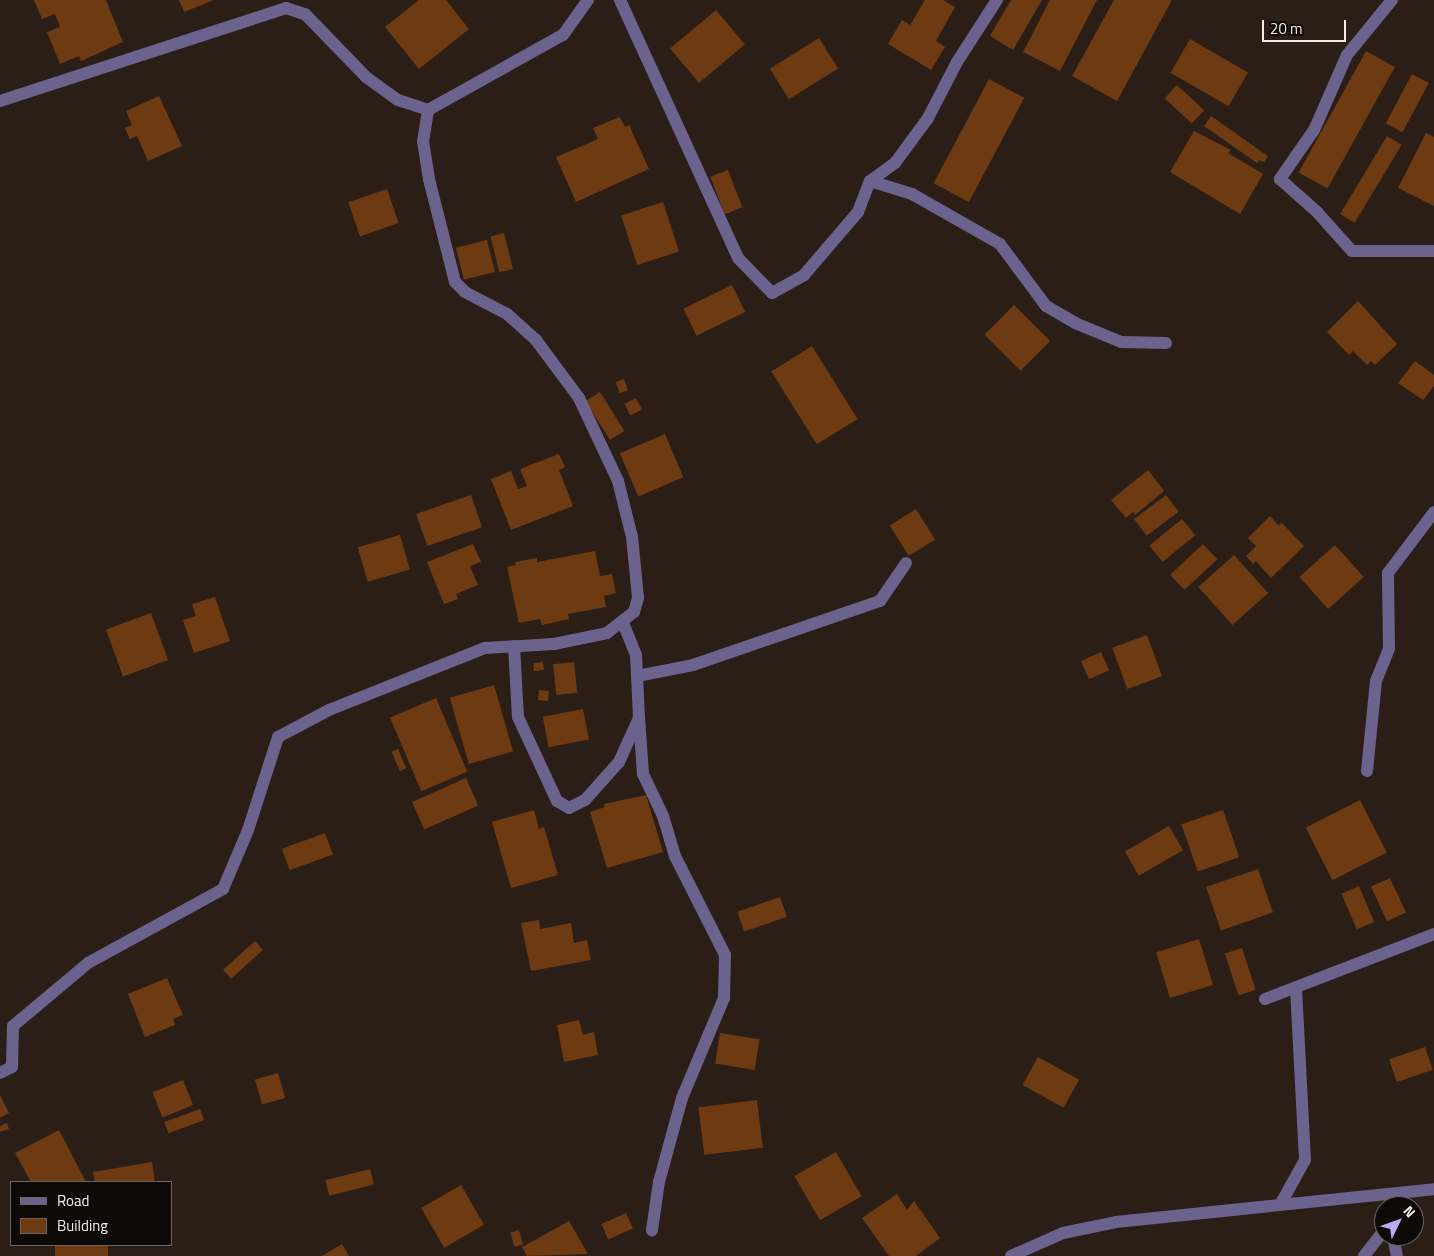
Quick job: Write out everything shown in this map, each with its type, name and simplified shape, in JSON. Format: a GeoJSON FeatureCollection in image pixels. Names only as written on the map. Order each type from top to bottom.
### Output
{"type":"FeatureCollection","features":[{"type":"Feature","properties":{"kind":"street"},"geometry":{"type":"LineString","coordinates":[[428,110],[563,35],[588,0]]}},
{"type":"Feature","properties":{"kind":"street"},"geometry":{"type":"LineString","coordinates":[[620,0],[738,258],[772,293],[804,275],[858,212],[870,181],[895,163],[928,118],[957,62],[997,0]]}},
{"type":"Feature","properties":{"kind":"street"},"geometry":{"type":"LineString","coordinates":[[1392,0],[1347,55],[1314,130],[1280,179],[1317,212],[1352,252],[1434,252]]}},
{"type":"Feature","properties":{"kind":"street"},"geometry":{"type":"LineString","coordinates":[[0,101],[286,8],[305,14],[366,77],[390,94],[428,110]]}},
{"type":"Feature","properties":{"kind":"street"},"geometry":{"type":"LineString","coordinates":[[0,1073],[12,1067],[14,1026],[88,962],[223,889],[248,830],[278,737],[329,710],[485,648],[554,644],[607,633],[623,623],[634,612],[638,598],[632,538],[618,481],[579,398],[536,340],[508,314],[465,292],[455,282],[424,151],[428,110]]}},
{"type":"Feature","properties":{"kind":"street"},"geometry":{"type":"LineString","coordinates":[[870,181],[912,194],[1000,244],[1046,306],[1075,323],[1121,342],[1166,343]]}},
{"type":"Feature","properties":{"kind":"street"},"geometry":{"type":"LineString","coordinates":[[1367,771],[1376,681],[1389,648],[1388,573],[1434,512]]}},
{"type":"Feature","properties":{"kind":"street"},"geometry":{"type":"LineString","coordinates":[[637,676],[693,665],[880,601],[906,563]]}},
{"type":"Feature","properties":{"kind":"street"},"geometry":{"type":"LineString","coordinates":[[623,623],[636,655],[643,774],[663,816],[675,856],[725,955],[724,998],[682,1098],[659,1182],[652,1230]]}},
{"type":"Feature","properties":{"kind":"street"},"geometry":{"type":"LineString","coordinates":[[514,646],[518,716],[557,801],[568,808],[585,800],[620,762],[640,718]]}},
{"type":"Feature","properties":{"kind":"street"},"geometry":{"type":"LineString","coordinates":[[1265,999],[1434,934]]}},
{"type":"Feature","properties":{"kind":"street"},"geometry":{"type":"LineString","coordinates":[[1280,1205],[1305,1160],[1296,987]]}},
{"type":"Feature","properties":{"kind":"street"},"geometry":{"type":"LineString","coordinates":[[1407,1196],[1434,1189]]}},
{"type":"Feature","properties":{"kind":"street"},"geometry":{"type":"LineString","coordinates":[[1011,1256],[1063,1233],[1116,1222],[1280,1205],[1374,1201]]}},
{"type":"Feature","properties":{"kind":"street"},"geometry":{"type":"LineString","coordinates":[[1364,1256],[1374,1243]]}},
{"type":"Feature","properties":{"kind":"building"},"geometry":{"type":"Polygon","coordinates":[[[34,0],[106,0],[123,42],[81,61],[79,56],[60,64],[47,32],[60,27],[55,14],[42,19],[34,0]]]}},
{"type":"Feature","properties":{"kind":"building"},"geometry":{"type":"Polygon","coordinates":[[[179,0],[214,0],[184,12],[179,0]]]}},
{"type":"Feature","properties":{"kind":"building"},"geometry":{"type":"Polygon","coordinates":[[[419,0],[446,0],[469,29],[419,69],[385,27],[419,0]]]}},
{"type":"Feature","properties":{"kind":"building"},"geometry":{"type":"Polygon","coordinates":[[[925,0],[943,0],[955,7],[936,41],[945,47],[931,70],[888,44],[902,20],[910,25],[925,0]]]}},
{"type":"Feature","properties":{"kind":"building"},"geometry":{"type":"Polygon","coordinates":[[[1011,0],[1042,0],[1013,50],[990,36],[1011,0]]]}},
{"type":"Feature","properties":{"kind":"building"},"geometry":{"type":"Polygon","coordinates":[[[1050,0],[1097,0],[1060,71],[1023,52],[1050,0]]]}},
{"type":"Feature","properties":{"kind":"building"},"geometry":{"type":"Polygon","coordinates":[[[1114,0],[1172,0],[1117,101],[1072,76],[1114,0]]]}},
{"type":"Feature","properties":{"kind":"building"},"geometry":{"type":"Polygon","coordinates":[[[716,10],[745,44],[699,83],[670,49],[716,10]]]}},
{"type":"Feature","properties":{"kind":"building"},"geometry":{"type":"Polygon","coordinates":[[[819,38],[838,69],[789,99],[770,69],[819,38]]]}},
{"type":"Feature","properties":{"kind":"building"},"geometry":{"type":"Polygon","coordinates":[[[1190,39],[1248,72],[1229,106],[1170,73],[1190,39]]]}},
{"type":"Feature","properties":{"kind":"building"},"geometry":{"type":"Polygon","coordinates":[[[1366,51],[1395,67],[1327,189],[1299,173],[1366,51]]]}},
{"type":"Feature","properties":{"kind":"building"},"geometry":{"type":"Polygon","coordinates":[[[1412,74],[1429,83],[1402,132],[1386,123],[1412,74]]]}},
{"type":"Feature","properties":{"kind":"building"},"geometry":{"type":"Polygon","coordinates":[[[989,79],[1024,98],[969,202],[934,183],[989,79]]]}},
{"type":"Feature","properties":{"kind":"building"},"geometry":{"type":"Polygon","coordinates":[[[1177,85],[1204,110],[1192,123],[1165,98],[1177,85]]]}},
{"type":"Feature","properties":{"kind":"building"},"geometry":{"type":"Polygon","coordinates":[[[159,96],[182,146],[148,161],[137,136],[130,139],[125,128],[132,125],[126,111],[159,96]]]}},
{"type":"Feature","properties":{"kind":"building"},"geometry":{"type":"Polygon","coordinates":[[[1211,116],[1268,156],[1264,162],[1259,160],[1257,163],[1204,126],[1211,116]]]}},
{"type":"Feature","properties":{"kind":"building"},"geometry":{"type":"Polygon","coordinates":[[[620,117],[625,127],[629,125],[649,169],[576,202],[556,157],[598,139],[593,128],[620,117]]]}},
{"type":"Feature","properties":{"kind":"building"},"geometry":{"type":"Polygon","coordinates":[[[1194,131],[1231,150],[1228,153],[1263,174],[1240,214],[1170,172],[1194,131]]]}},
{"type":"Feature","properties":{"kind":"building"},"geometry":{"type":"Polygon","coordinates":[[[1426,133],[1434,137],[1434,206],[1398,188],[1426,133]]]}},
{"type":"Feature","properties":{"kind":"building"},"geometry":{"type":"Polygon","coordinates":[[[1387,136],[1402,145],[1355,223],[1340,214],[1387,136]]]}},
{"type":"Feature","properties":{"kind":"building"},"geometry":{"type":"Polygon","coordinates":[[[728,170],[742,207],[725,214],[710,177],[728,170]]]}},
{"type":"Feature","properties":{"kind":"building"},"geometry":{"type":"Polygon","coordinates":[[[387,189],[399,223],[360,236],[348,202],[387,189]]]}},
{"type":"Feature","properties":{"kind":"building"},"geometry":{"type":"Polygon","coordinates":[[[663,202],[679,251],[637,265],[621,216],[663,202]]]}},
{"type":"Feature","properties":{"kind":"building"},"geometry":{"type":"Polygon","coordinates":[[[504,233],[513,269],[499,272],[490,236],[504,233]]]}},
{"type":"Feature","properties":{"kind":"building"},"geometry":{"type":"Polygon","coordinates":[[[487,240],[495,272],[464,280],[456,248],[487,240]]]}},
{"type":"Feature","properties":{"kind":"building"},"geometry":{"type":"Polygon","coordinates":[[[732,285],[745,312],[697,336],[683,309],[732,285]]]}},
{"type":"Feature","properties":{"kind":"building"},"geometry":{"type":"Polygon","coordinates":[[[1358,301],[1397,344],[1375,365],[1371,361],[1367,365],[1353,351],[1349,355],[1327,332],[1358,301]]]}},
{"type":"Feature","properties":{"kind":"building"},"geometry":{"type":"Polygon","coordinates":[[[1014,305],[1050,341],[1020,371],[984,335],[1014,305]]]}},
{"type":"Feature","properties":{"kind":"building"},"geometry":{"type":"Polygon","coordinates":[[[812,346],[858,419],[817,444],[771,371],[812,346]]]}},
{"type":"Feature","properties":{"kind":"building"},"geometry":{"type":"Polygon","coordinates":[[[1415,361],[1434,375],[1434,386],[1423,400],[1398,383],[1415,361]]]}},
{"type":"Feature","properties":{"kind":"building"},"geometry":{"type":"Polygon","coordinates":[[[624,379],[628,390],[620,393],[616,382],[624,379]]]}},
{"type":"Feature","properties":{"kind":"building"},"geometry":{"type":"Polygon","coordinates":[[[600,392],[624,431],[610,440],[586,401],[600,392]]]}},
{"type":"Feature","properties":{"kind":"building"},"geometry":{"type":"Polygon","coordinates":[[[636,398],[642,410],[630,415],[624,404],[636,398]]]}},
{"type":"Feature","properties":{"kind":"building"},"geometry":{"type":"Polygon","coordinates":[[[665,434],[683,477],[638,496],[620,453],[665,434]]]}},
{"type":"Feature","properties":{"kind":"building"},"geometry":{"type":"Polygon","coordinates":[[[559,454],[565,467],[559,470],[573,506],[511,530],[491,479],[511,471],[518,489],[527,486],[520,469],[559,454]]]}},
{"type":"Feature","properties":{"kind":"building"},"geometry":{"type":"Polygon","coordinates":[[[1148,470],[1164,491],[1135,515],[1133,512],[1126,518],[1111,500],[1148,470]]]}},
{"type":"Feature","properties":{"kind":"building"},"geometry":{"type":"Polygon","coordinates":[[[471,495],[482,527],[427,546],[416,514],[471,495]]]}},
{"type":"Feature","properties":{"kind":"building"},"geometry":{"type":"Polygon","coordinates":[[[1166,495],[1179,512],[1147,536],[1134,519],[1166,495]]]}},
{"type":"Feature","properties":{"kind":"building"},"geometry":{"type":"Polygon","coordinates":[[[916,509],[935,540],[909,556],[890,525],[916,509]]]}},
{"type":"Feature","properties":{"kind":"building"},"geometry":{"type":"Polygon","coordinates":[[[1270,516],[1279,526],[1281,522],[1304,546],[1271,578],[1256,561],[1253,564],[1246,556],[1256,546],[1248,538],[1270,516]]]}},
{"type":"Feature","properties":{"kind":"building"},"geometry":{"type":"Polygon","coordinates":[[[1182,519],[1195,535],[1163,562],[1149,545],[1182,519]]]}},
{"type":"Feature","properties":{"kind":"building"},"geometry":{"type":"Polygon","coordinates":[[[400,535],[410,570],[368,582],[358,547],[400,535]]]}},
{"type":"Feature","properties":{"kind":"building"},"geometry":{"type":"Polygon","coordinates":[[[473,544],[481,562],[470,566],[478,585],[456,594],[458,599],[444,604],[427,562],[473,544]]]}},
{"type":"Feature","properties":{"kind":"building"},"geometry":{"type":"Polygon","coordinates":[[[1203,544],[1217,559],[1184,590],[1170,575],[1203,544]]]}},
{"type":"Feature","properties":{"kind":"building"},"geometry":{"type":"Polygon","coordinates":[[[1335,545],[1364,577],[1328,609],[1299,577],[1335,545]]]}},
{"type":"Feature","properties":{"kind":"building"},"geometry":{"type":"Polygon","coordinates":[[[595,551],[600,576],[612,574],[616,593],[604,596],[606,607],[568,614],[569,619],[542,625],[540,619],[519,623],[507,567],[516,565],[515,562],[537,558],[537,562],[595,551]]]}},
{"type":"Feature","properties":{"kind":"building"},"geometry":{"type":"Polygon","coordinates":[[[1234,555],[1268,593],[1232,625],[1198,587],[1234,555]]]}},
{"type":"Feature","properties":{"kind":"building"},"geometry":{"type":"Polygon","coordinates":[[[215,597],[230,641],[194,653],[183,620],[196,616],[192,604],[215,597]]]}},
{"type":"Feature","properties":{"kind":"building"},"geometry":{"type":"Polygon","coordinates":[[[151,613],[168,660],[123,676],[106,629],[151,613]]]}},
{"type":"Feature","properties":{"kind":"building"},"geometry":{"type":"Polygon","coordinates":[[[1147,635],[1162,676],[1127,689],[1112,648],[1147,635]]]}},
{"type":"Feature","properties":{"kind":"building"},"geometry":{"type":"Polygon","coordinates":[[[1101,652],[1109,670],[1089,679],[1081,661],[1101,652]]]}},
{"type":"Feature","properties":{"kind":"building"},"geometry":{"type":"Polygon","coordinates":[[[543,662],[544,670],[534,671],[533,663],[543,662]]]}},
{"type":"Feature","properties":{"kind":"building"},"geometry":{"type":"Polygon","coordinates":[[[574,662],[577,693],[556,695],[553,664],[574,662]]]}},
{"type":"Feature","properties":{"kind":"building"},"geometry":{"type":"Polygon","coordinates":[[[494,685],[513,751],[469,764],[450,698],[494,685]]]}},
{"type":"Feature","properties":{"kind":"building"},"geometry":{"type":"Polygon","coordinates":[[[539,690],[549,691],[548,701],[538,700],[539,690]]]}},
{"type":"Feature","properties":{"kind":"building"},"geometry":{"type":"Polygon","coordinates":[[[436,698],[467,772],[421,791],[390,718],[436,698]]]}},
{"type":"Feature","properties":{"kind":"building"},"geometry":{"type":"Polygon","coordinates":[[[583,709],[589,739],[549,747],[543,717],[583,709]]]}},
{"type":"Feature","properties":{"kind":"building"},"geometry":{"type":"Polygon","coordinates":[[[398,749],[406,768],[400,771],[392,752],[398,749]]]}},
{"type":"Feature","properties":{"kind":"building"},"geometry":{"type":"Polygon","coordinates":[[[466,778],[478,805],[424,829],[412,802],[466,778]]]}},
{"type":"Feature","properties":{"kind":"building"},"geometry":{"type":"Polygon","coordinates":[[[646,795],[663,852],[607,868],[590,812],[605,807],[604,804],[646,795]]]}},
{"type":"Feature","properties":{"kind":"building"},"geometry":{"type":"Polygon","coordinates":[[[1360,800],[1387,853],[1332,880],[1306,828],[1360,800]]]}},
{"type":"Feature","properties":{"kind":"building"},"geometry":{"type":"Polygon","coordinates":[[[534,810],[539,829],[544,827],[558,875],[511,888],[492,822],[534,810]]]}},
{"type":"Feature","properties":{"kind":"building"},"geometry":{"type":"Polygon","coordinates":[[[1223,810],[1239,857],[1198,872],[1181,824],[1223,810]]]}},
{"type":"Feature","properties":{"kind":"building"},"geometry":{"type":"Polygon","coordinates":[[[1169,826],[1183,850],[1139,876],[1125,852],[1169,826]]]}},
{"type":"Feature","properties":{"kind":"building"},"geometry":{"type":"Polygon","coordinates":[[[325,833],[333,855],[290,870],[282,849],[325,833]]]}},
{"type":"Feature","properties":{"kind":"building"},"geometry":{"type":"Polygon","coordinates":[[[1258,869],[1273,912],[1221,930],[1206,887],[1258,869]]]}},
{"type":"Feature","properties":{"kind":"building"},"geometry":{"type":"Polygon","coordinates":[[[1390,878],[1406,912],[1387,921],[1371,887],[1390,878]]]}},
{"type":"Feature","properties":{"kind":"building"},"geometry":{"type":"Polygon","coordinates":[[[1359,886],[1374,922],[1357,929],[1342,893],[1359,886]]]}},
{"type":"Feature","properties":{"kind":"building"},"geometry":{"type":"Polygon","coordinates":[[[780,897],[787,917],[744,932],[737,912],[780,897]]]}},
{"type":"Feature","properties":{"kind":"building"},"geometry":{"type":"Polygon","coordinates":[[[539,920],[540,929],[571,923],[574,943],[587,940],[591,960],[531,971],[521,923],[539,920]]]}},
{"type":"Feature","properties":{"kind":"building"},"geometry":{"type":"Polygon","coordinates":[[[1199,939],[1213,985],[1170,998],[1156,952],[1199,939]]]}},
{"type":"Feature","properties":{"kind":"building"},"geometry":{"type":"Polygon","coordinates":[[[255,941],[263,950],[231,979],[223,970],[255,941]]]}},
{"type":"Feature","properties":{"kind":"building"},"geometry":{"type":"Polygon","coordinates":[[[1242,948],[1256,990],[1238,995],[1225,954],[1242,948]]]}},
{"type":"Feature","properties":{"kind":"building"},"geometry":{"type":"Polygon","coordinates":[[[167,978],[183,1015],[173,1019],[175,1025],[145,1037],[128,994],[167,978]]]}},
{"type":"Feature","properties":{"kind":"building"},"geometry":{"type":"Polygon","coordinates":[[[579,1020],[583,1035],[594,1032],[598,1055],[564,1062],[557,1025],[579,1020]]]}},
{"type":"Feature","properties":{"kind":"building"},"geometry":{"type":"Polygon","coordinates":[[[720,1033],[760,1039],[755,1070],[715,1064],[720,1033]]]}},
{"type":"Feature","properties":{"kind":"building"},"geometry":{"type":"Polygon","coordinates":[[[1425,1047],[1433,1070],[1397,1082],[1389,1059],[1425,1047]]]}},
{"type":"Feature","properties":{"kind":"building"},"geometry":{"type":"Polygon","coordinates":[[[1038,1057],[1079,1080],[1064,1108],[1022,1085],[1038,1057]]]}},
{"type":"Feature","properties":{"kind":"building"},"geometry":{"type":"Polygon","coordinates":[[[278,1073],[285,1098],[262,1105],[255,1080],[278,1073]]]}},
{"type":"Feature","properties":{"kind":"building"},"geometry":{"type":"Polygon","coordinates":[[[183,1080],[193,1105],[163,1117],[152,1092],[183,1080]]]}},
{"type":"Feature","properties":{"kind":"building"},"geometry":{"type":"Polygon","coordinates":[[[0,1095],[9,1113],[0,1118],[0,1095]]]}},
{"type":"Feature","properties":{"kind":"building"},"geometry":{"type":"Polygon","coordinates":[[[757,1100],[763,1148],[704,1155],[698,1107],[757,1100]]]}},
{"type":"Feature","properties":{"kind":"building"},"geometry":{"type":"Polygon","coordinates":[[[200,1109],[204,1120],[168,1133],[164,1122],[200,1109]]]}},
{"type":"Feature","properties":{"kind":"building"},"geometry":{"type":"Polygon","coordinates":[[[7,1123],[9,1129],[0,1132],[0,1126],[7,1123]]]}},
{"type":"Feature","properties":{"kind":"building"},"geometry":{"type":"Polygon","coordinates":[[[59,1130],[85,1181],[30,1181],[15,1153],[59,1130]]]}},
{"type":"Feature","properties":{"kind":"building"},"geometry":{"type":"Polygon","coordinates":[[[836,1152],[862,1196],[820,1220],[794,1176],[836,1152]]]}},
{"type":"Feature","properties":{"kind":"building"},"geometry":{"type":"Polygon","coordinates":[[[152,1162],[155,1181],[95,1181],[93,1172],[152,1162]]]}},
{"type":"Feature","properties":{"kind":"building"},"geometry":{"type":"Polygon","coordinates":[[[370,1169],[374,1185],[329,1196],[325,1180],[370,1169]]]}},
{"type":"Feature","properties":{"kind":"building"},"geometry":{"type":"Polygon","coordinates":[[[461,1185],[484,1225],[444,1248],[421,1208],[461,1185]]]}},
{"type":"Feature","properties":{"kind":"building"},"geometry":{"type":"Polygon","coordinates":[[[897,1194],[907,1210],[914,1201],[940,1238],[916,1256],[889,1256],[862,1218],[897,1194]]]}},
{"type":"Feature","properties":{"kind":"building"},"geometry":{"type":"Polygon","coordinates":[[[626,1213],[633,1229],[608,1240],[601,1224],[626,1213]]]}},
{"type":"Feature","properties":{"kind":"building"},"geometry":{"type":"Polygon","coordinates":[[[569,1221],[588,1254],[527,1256],[522,1247],[569,1221]]]}},
{"type":"Feature","properties":{"kind":"building"},"geometry":{"type":"Polygon","coordinates":[[[519,1230],[523,1244],[514,1247],[510,1232],[519,1230]]]}},
{"type":"Feature","properties":{"kind":"building"},"geometry":{"type":"Polygon","coordinates":[[[342,1244],[349,1256],[322,1256],[342,1244]]]}},
{"type":"Feature","properties":{"kind":"building"},"geometry":{"type":"Polygon","coordinates":[[[55,1246],[108,1246],[108,1256],[55,1256],[55,1246]]]}}]}
